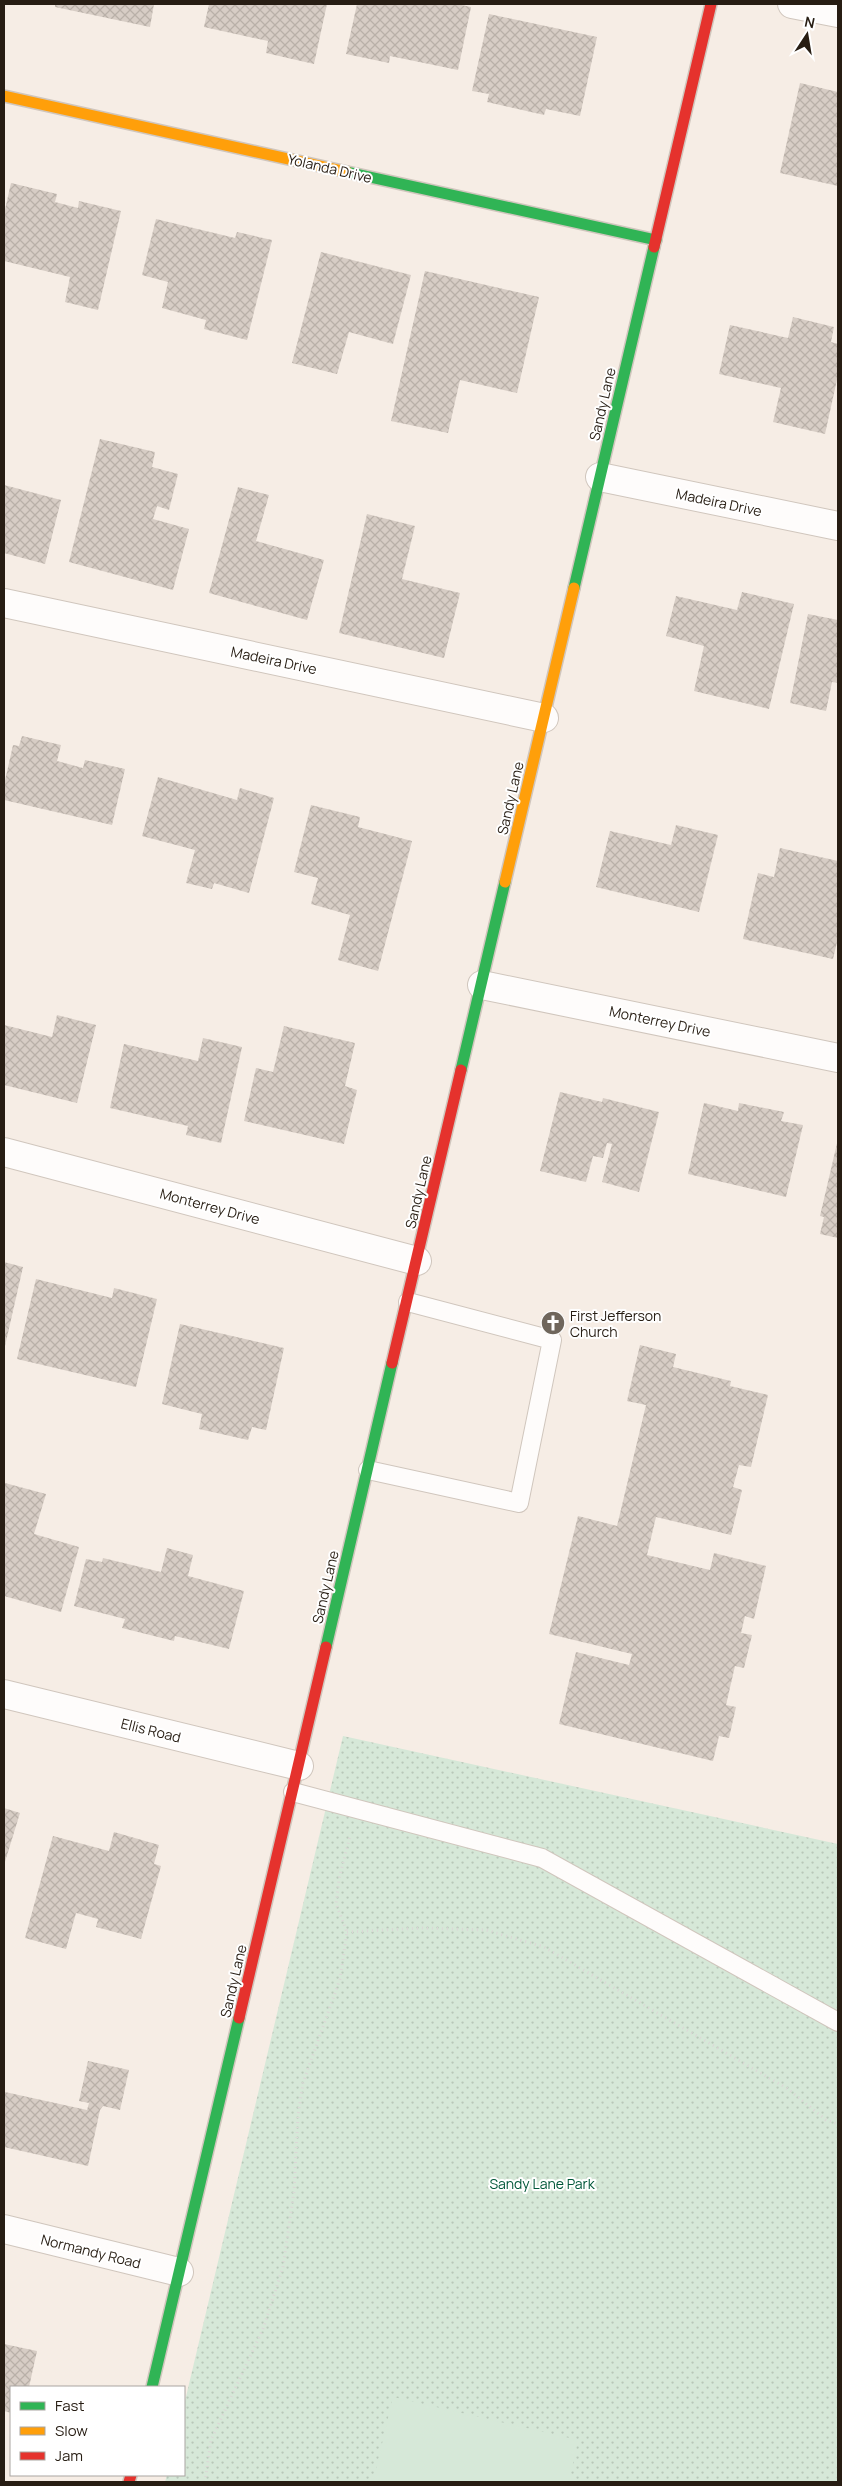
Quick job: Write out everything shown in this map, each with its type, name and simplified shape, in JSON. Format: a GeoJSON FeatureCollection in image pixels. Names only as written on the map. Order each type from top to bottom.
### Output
{"type":"FeatureCollection","features":[{"type":"Feature","properties":{"kind":"street","name":"Sandy Lane"},"geometry":{"type":"LineString","coordinates":[[152,2386],[711,4]]}},
{"type":"Feature","properties":{"kind":"street"},"geometry":{"type":"LineString","coordinates":[[792,4],[838,13]]}},
{"type":"Feature","properties":{"kind":"street","name":"Yolanda Drive"},"geometry":{"type":"LineString","coordinates":[[4,96],[656,240]]}},
{"type":"Feature","properties":{"kind":"street","name":"Madeira Drive"},"geometry":{"type":"LineString","coordinates":[[600,477],[838,526]]}},
{"type":"Feature","properties":{"kind":"street","name":"Madeira Drive"},"geometry":{"type":"LineString","coordinates":[[4,603],[544,718]]}},
{"type":"Feature","properties":{"kind":"street","name":"Monterrey Drive"},"geometry":{"type":"LineString","coordinates":[[482,985],[838,1058]]}},
{"type":"Feature","properties":{"kind":"street","name":"Monterrey Drive"},"geometry":{"type":"LineString","coordinates":[[4,1152],[417,1261]]}},
{"type":"Feature","properties":{"kind":"street","name":"Ellis Road"},"geometry":{"type":"LineString","coordinates":[[4,1694],[296,1779]]}},
{"type":"Feature","properties":{"kind":"street","name":"Normandy Road"},"geometry":{"type":"LineString","coordinates":[[4,2230],[179,2272]]}},
{"type":"Feature","properties":{"kind":"lane"},"geometry":{"type":"LineString","coordinates":[[368,1470],[519,1503],[552,1340],[408,1302]]}},
{"type":"Feature","properties":{"kind":"lane"},"geometry":{"type":"LineString","coordinates":[[296,1779],[357,1809],[542,1858],[838,2022]]}},
{"type":"Feature","properties":{"kind":"path"},"geometry":{"type":"LineString","coordinates":[[205,2482],[211,2440],[263,2329],[283,2267],[294,2191],[298,2115],[303,2083],[340,1979],[347,1932],[336,1904],[339,1880],[357,1809]]}},
{"type":"Feature","properties":{"kind":"path"},"geometry":{"type":"LineString","coordinates":[[347,1932],[420,1928],[486,1930],[544,1947],[788,2089],[826,2120],[838,2124]]}},
{"type":"Feature","properties":{"kind":"green space","name":"Sandy Lane Park"},"geometry":{"type":"Polygon","coordinates":[[[343,1736],[838,1844],[838,2482],[165,2482],[167,2476],[185,2476],[185,2401],[343,1736]]]}},
{"type":"Feature","properties":{"kind":"green space"},"geometry":{"type":"Polygon","coordinates":[[[393,2397],[578,2440],[569,2482],[373,2482],[393,2397]]]}},
{"type":"Feature","properties":{"kind":"building"},"geometry":{"type":"Polygon","coordinates":[[[55,4],[154,4],[150,27],[55,7],[55,4]]]}},
{"type":"Feature","properties":{"kind":"building"},"geometry":{"type":"Polygon","coordinates":[[[209,4],[327,4],[314,64],[266,53],[268,41],[204,27],[209,4]]]}},
{"type":"Feature","properties":{"kind":"building"},"geometry":{"type":"Polygon","coordinates":[[[357,4],[457,4],[471,7],[458,70],[390,56],[389,63],[346,54],[357,4]]]}},
{"type":"Feature","properties":{"kind":"building"},"geometry":{"type":"Polygon","coordinates":[[[489,14],[597,37],[580,116],[546,109],[544,115],[487,102],[489,94],[472,91],[489,14]]]}},
{"type":"Feature","properties":{"kind":"building"},"geometry":{"type":"Polygon","coordinates":[[[800,83],[838,92],[838,186],[780,173],[800,83]]]}},
{"type":"Feature","properties":{"kind":"building"},"geometry":{"type":"Polygon","coordinates":[[[11,183],[57,194],[55,202],[78,208],[79,201],[121,211],[98,310],[65,302],[70,277],[4,261],[4,214],[11,183]]]}},
{"type":"Feature","properties":{"kind":"building"},"geometry":{"type":"Polygon","coordinates":[[[156,219],[235,238],[237,232],[272,240],[247,340],[204,329],[206,320],[162,308],[168,282],[142,275],[156,219]]]}},
{"type":"Feature","properties":{"kind":"building"},"geometry":{"type":"Polygon","coordinates":[[[321,252],[411,275],[393,344],[349,332],[337,374],[292,363],[321,252]]]}},
{"type":"Feature","properties":{"kind":"building"},"geometry":{"type":"Polygon","coordinates":[[[425,271],[539,297],[517,393],[460,380],[448,433],[391,421],[425,271]]]}},
{"type":"Feature","properties":{"kind":"building"},"geometry":{"type":"Polygon","coordinates":[[[793,317],[834,327],[831,342],[838,344],[838,375],[825,434],[773,422],[781,388],[719,374],[730,325],[788,338],[793,317]]]}},
{"type":"Feature","properties":{"kind":"building"},"geometry":{"type":"Polygon","coordinates":[[[100,439],[155,452],[152,467],[178,474],[169,510],[157,506],[153,519],[189,529],[173,590],[69,562],[100,439]]]}},
{"type":"Feature","properties":{"kind":"building"},"geometry":{"type":"Polygon","coordinates":[[[4,485],[61,500],[45,564],[4,553],[4,485]]]}},
{"type":"Feature","properties":{"kind":"building"},"geometry":{"type":"Polygon","coordinates":[[[238,487],[269,495],[256,541],[324,560],[307,620],[209,593],[238,487]]]}},
{"type":"Feature","properties":{"kind":"building"},"geometry":{"type":"Polygon","coordinates":[[[367,514],[415,526],[402,579],[460,593],[444,658],[339,633],[367,514]]]}},
{"type":"Feature","properties":{"kind":"building"},"geometry":{"type":"Polygon","coordinates":[[[742,592],[794,604],[769,709],[694,691],[704,646],[666,636],[676,596],[737,610],[742,592]]]}},
{"type":"Feature","properties":{"kind":"building"},"geometry":{"type":"Polygon","coordinates":[[[808,614],[838,620],[838,683],[832,682],[826,711],[790,703],[808,614]]]}},
{"type":"Feature","properties":{"kind":"building"},"geometry":{"type":"Polygon","coordinates":[[[22,736],[61,745],[57,761],[83,768],[85,760],[125,769],[112,825],[4,800],[4,785],[13,745],[19,746],[22,736]]]}},
{"type":"Feature","properties":{"kind":"building"},"geometry":{"type":"Polygon","coordinates":[[[158,777],[237,800],[240,788],[274,798],[249,893],[214,883],[212,889],[186,883],[195,850],[142,836],[158,777]]]}},
{"type":"Feature","properties":{"kind":"building"},"geometry":{"type":"Polygon","coordinates":[[[311,805],[360,817],[358,827],[412,841],[378,971],[338,960],[350,915],[311,904],[318,878],[294,872],[311,805]]]}},
{"type":"Feature","properties":{"kind":"building"},"geometry":{"type":"Polygon","coordinates":[[[676,825],[718,835],[699,912],[596,887],[610,831],[671,845],[676,825]]]}},
{"type":"Feature","properties":{"kind":"building"},"geometry":{"type":"Polygon","coordinates":[[[780,848],[838,861],[838,938],[833,959],[743,939],[758,873],[774,877],[780,848]]]}},
{"type":"Feature","properties":{"kind":"building"},"geometry":{"type":"Polygon","coordinates":[[[57,1015],[96,1025],[77,1103],[4,1085],[4,1025],[52,1037],[57,1015]]]}},
{"type":"Feature","properties":{"kind":"building"},"geometry":{"type":"Polygon","coordinates":[[[284,1026],[355,1043],[345,1086],[357,1090],[344,1144],[244,1121],[256,1068],[273,1072],[284,1026]]]}},
{"type":"Feature","properties":{"kind":"building"},"geometry":{"type":"Polygon","coordinates":[[[203,1038],[242,1047],[221,1143],[186,1135],[188,1126],[110,1108],[124,1044],[198,1061],[203,1038]]]}},
{"type":"Feature","properties":{"kind":"building"},"geometry":{"type":"Polygon","coordinates":[[[560,1092],[602,1102],[603,1098],[659,1112],[639,1192],[602,1182],[612,1144],[607,1143],[603,1158],[593,1156],[586,1182],[540,1171],[560,1092]]]}},
{"type":"Feature","properties":{"kind":"building"},"geometry":{"type":"Polygon","coordinates":[[[704,1103],[738,1111],[739,1103],[784,1112],[781,1121],[803,1125],[786,1197],[688,1174],[704,1103]]]}},
{"type":"Feature","properties":{"kind":"building"},"geometry":{"type":"Polygon","coordinates":[[[838,1139],[838,1238],[820,1234],[824,1217],[820,1216],[838,1139]]]}},
{"type":"Feature","properties":{"kind":"building"},"geometry":{"type":"Polygon","coordinates":[[[4,1262],[23,1267],[5,1346],[4,1346],[4,1262]]]}},
{"type":"Feature","properties":{"kind":"building"},"geometry":{"type":"Polygon","coordinates":[[[36,1279],[112,1298],[114,1288],[157,1299],[136,1387],[17,1359],[36,1279]]]}},
{"type":"Feature","properties":{"kind":"building"},"geometry":{"type":"Polygon","coordinates":[[[180,1324],[284,1348],[266,1430],[252,1427],[248,1440],[199,1429],[202,1414],[162,1404],[180,1324]]]}},
{"type":"Feature","properties":{"kind":"building"},"geometry":{"type":"Polygon","coordinates":[[[640,1345],[676,1354],[673,1367],[731,1381],[730,1386],[768,1395],[751,1467],[739,1465],[733,1487],[742,1490],[731,1535],[656,1517],[647,1555],[710,1570],[714,1553],[766,1566],[754,1619],[745,1616],[741,1633],[752,1635],[744,1668],[735,1666],[726,1705],[736,1707],[729,1738],[719,1736],[713,1761],[559,1724],[576,1652],[629,1665],[632,1654],[549,1634],[578,1516],[617,1526],[646,1405],[627,1401],[640,1345]]]}},
{"type":"Feature","properties":{"kind":"building"},"geometry":{"type":"Polygon","coordinates":[[[5,1483],[46,1494],[34,1534],[79,1547],[61,1612],[4,1596],[5,1483]]]}},
{"type":"Feature","properties":{"kind":"building"},"geometry":{"type":"Polygon","coordinates":[[[167,1548],[193,1555],[188,1576],[244,1591],[229,1649],[175,1636],[174,1641],[122,1628],[125,1619],[74,1606],[86,1559],[102,1562],[103,1558],[161,1572],[167,1548]]]}},
{"type":"Feature","properties":{"kind":"building"},"geometry":{"type":"Polygon","coordinates":[[[4,1808],[20,1813],[4,1865],[4,1808]]]}},
{"type":"Feature","properties":{"kind":"building"},"geometry":{"type":"Polygon","coordinates":[[[114,1832],[159,1845],[154,1864],[161,1866],[141,1939],[96,1927],[98,1919],[76,1913],[66,1949],[25,1938],[53,1836],[109,1851],[114,1832]]]}},
{"type":"Feature","properties":{"kind":"building"},"geometry":{"type":"Polygon","coordinates":[[[88,2061],[129,2070],[120,2110],[103,2106],[100,2110],[88,2166],[4,2147],[5,2092],[87,2110],[89,2103],[79,2101],[88,2061]]]}},
{"type":"Feature","properties":{"kind":"building"},"geometry":{"type":"Polygon","coordinates":[[[4,2344],[37,2351],[29,2386],[10,2386],[10,2413],[4,2411],[4,2344]]]}},
{"type":"Feature","properties":{"kind":"traffic: fast"},"geometry":{"type":"LineString","coordinates":[[347,172],[656,240]]}},
{"type":"Feature","properties":{"kind":"traffic: fast"},"geometry":{"type":"LineString","coordinates":[[574,588],[654,247]]}},
{"type":"Feature","properties":{"kind":"traffic: fast"},"geometry":{"type":"LineString","coordinates":[[461,1070],[505,882]]}},
{"type":"Feature","properties":{"kind":"traffic: fast"},"geometry":{"type":"LineString","coordinates":[[326,1647],[392,1363]]}},
{"type":"Feature","properties":{"kind":"traffic: fast"},"geometry":{"type":"LineString","coordinates":[[152,2386],[239,2018]]}},
{"type":"Feature","properties":{"kind":"traffic: slow"},"geometry":{"type":"LineString","coordinates":[[4,96],[347,172]]}},
{"type":"Feature","properties":{"kind":"traffic: slow"},"geometry":{"type":"LineString","coordinates":[[505,882],[574,588]]}},
{"type":"Feature","properties":{"kind":"traffic: jam"},"geometry":{"type":"LineString","coordinates":[[654,247],[711,4]]}},
{"type":"Feature","properties":{"kind":"traffic: jam"},"geometry":{"type":"LineString","coordinates":[[392,1363],[461,1070]]}},
{"type":"Feature","properties":{"kind":"traffic: jam"},"geometry":{"type":"LineString","coordinates":[[239,2018],[326,1647]]}},
{"type":"Feature","properties":{"kind":"traffic: jam"},"geometry":{"type":"LineString","coordinates":[[129,2482],[131,2476]]}},
{"type":"Feature","properties":{"kind":"place","name":"First Jefferson Church"},"geometry":{"type":"Point","coordinates":[553,1323]}}]}
